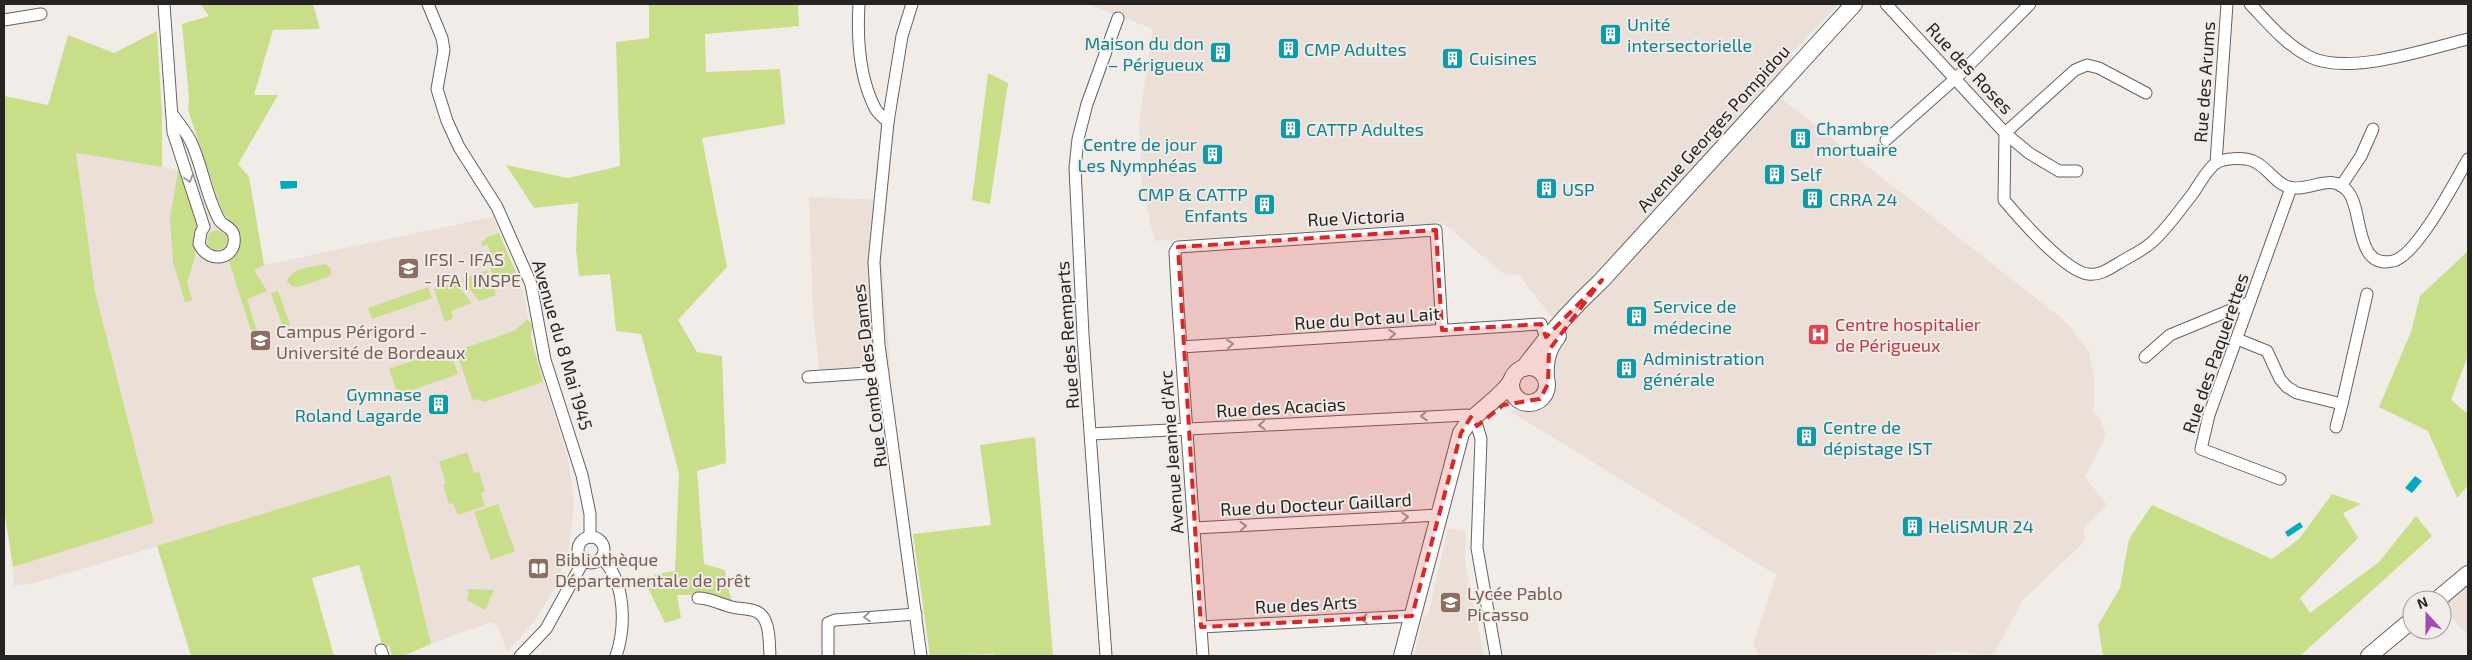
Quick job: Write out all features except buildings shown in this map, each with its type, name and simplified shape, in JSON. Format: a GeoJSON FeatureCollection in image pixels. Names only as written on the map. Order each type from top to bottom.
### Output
{"type":"FeatureCollection","features":[{"type":"Feature","properties":{"kind":"main road","name":"Avenue Georges Pompidou"},"geometry":{"type":"LineString","coordinates":[[1524,368],[1546,338],[1579,301],[1602,280],[1854,4]]}},
{"type":"Feature","properties":{"kind":"main road","name":"Avenue Georges Pompidou"},"geometry":{"type":"LineString","coordinates":[[1546,378],[1545,364],[1548,350],[1562,331],[1586,305],[1602,280]]}},
{"type":"Feature","properties":{"kind":"main road"},"geometry":{"type":"LineString","coordinates":[[1402,656],[1461,433],[1501,395],[1516,373],[1524,368],[1539,369],[1546,378],[1546,393],[1540,400],[1532,403],[1519,400],[1495,409],[1474,422]]}},
{"type":"Feature","properties":{"kind":"main road"},"geometry":{"type":"LineString","coordinates":[[1512,380],[1512,390],[1519,400]]}},
{"type":"Feature","properties":{"kind":"main road"},"geometry":{"type":"LineString","coordinates":[[2449,590],[2468,574]]}},
{"type":"Feature","properties":{"kind":"main road"},"geometry":{"type":"LineString","coordinates":[[2369,656],[2402,628]]}},
{"type":"Feature","properties":{"kind":"street"},"geometry":{"type":"LineString","coordinates":[[164,4],[174,132],[204,227],[201,232],[200,244],[202,250],[212,257],[224,256],[229,253],[234,244],[233,232],[226,224],[220,222],[192,142],[173,115]]}},
{"type":"Feature","properties":{"kind":"street","name":"Avenue du 8 Mai 1945"},"geometry":{"type":"LineString","coordinates":[[428,4],[442,38],[444,50],[438,89],[445,115],[459,147],[497,207],[531,284],[545,360],[582,475],[590,514],[590,537]]}},
{"type":"Feature","properties":{"kind":"street"},"geometry":{"type":"LineString","coordinates":[[858,4],[858,37],[868,89],[875,110],[888,122]]}},
{"type":"Feature","properties":{"kind":"street","name":"Rue Combe des Dames"},"geometry":{"type":"LineString","coordinates":[[912,4],[902,36],[888,122],[874,262],[883,372],[921,656]]}},
{"type":"Feature","properties":{"kind":"street","name":"Rue des Roses"},"geometry":{"type":"LineString","coordinates":[[1886,4],[2006,133],[2004,200],[2024,224],[2072,269],[2088,274],[2102,273],[2150,244],[2165,229],[2216,163]]}},
{"type":"Feature","properties":{"kind":"street"},"geometry":{"type":"LineString","coordinates":[[1886,140],[1956,78],[2030,4]]}},
{"type":"Feature","properties":{"kind":"street","name":"Rue des Arums"},"geometry":{"type":"LineString","coordinates":[[2216,163],[2227,4]]}},
{"type":"Feature","properties":{"kind":"street"},"geometry":{"type":"LineString","coordinates":[[2250,4],[2289,44],[2310,57],[2335,64],[2365,63],[2468,39]]}},
{"type":"Feature","properties":{"kind":"street"},"geometry":{"type":"LineString","coordinates":[[4,20],[41,14]]}},
{"type":"Feature","properties":{"kind":"street","name":"Rue des Remparts"},"geometry":{"type":"LineString","coordinates":[[1106,656],[1083,335],[1076,151],[1087,104],[1118,18]]}},
{"type":"Feature","properties":{"kind":"street"},"geometry":{"type":"LineString","coordinates":[[2077,171],[2059,171],[2029,153],[2006,133],[2075,70],[2087,65],[2098,68],[2146,93]]}},
{"type":"Feature","properties":{"kind":"street"},"geometry":{"type":"LineString","coordinates":[[2341,186],[2361,156],[2373,129]]}},
{"type":"Feature","properties":{"kind":"street"},"geometry":{"type":"LineString","coordinates":[[2216,163],[2234,158],[2253,160],[2282,185],[2291,188],[2325,182],[2341,186],[2349,192],[2355,203],[2361,236],[2366,250],[2379,260],[2386,262],[2396,261],[2416,244],[2468,159]]}},
{"type":"Feature","properties":{"kind":"street","name":"Rue des Paquerettes"},"geometry":{"type":"LineString","coordinates":[[2280,479],[2201,449],[2209,415],[2291,188]]}},
{"type":"Feature","properties":{"kind":"street","name":"Rue Victoria"},"geometry":{"type":"LineString","coordinates":[[1178,247],[1436,230],[1442,330]]}},
{"type":"Feature","properties":{"kind":"street","name":"Avenue Jeanne d'Arc"},"geometry":{"type":"LineString","coordinates":[[1178,247],[1176,252],[1181,347],[1203,656]]}},
{"type":"Feature","properties":{"kind":"street"},"geometry":{"type":"LineString","coordinates":[[2336,427],[2368,294]]}},
{"type":"Feature","properties":{"kind":"street"},"geometry":{"type":"LineString","coordinates":[[2145,357],[2170,335],[2250,302]]}},
{"type":"Feature","properties":{"kind":"street","name":"Rue du Pot au Lait"},"geometry":{"type":"LineString","coordinates":[[1181,347],[1541,324],[1546,338]]}},
{"type":"Feature","properties":{"kind":"street"},"geometry":{"type":"LineString","coordinates":[[2237,339],[2267,351],[2280,379],[2297,393],[2342,404]]}},
{"type":"Feature","properties":{"kind":"street"},"geometry":{"type":"LineString","coordinates":[[808,376],[883,372]]}},
{"type":"Feature","properties":{"kind":"street","name":"Rue des Acacias"},"geometry":{"type":"LineString","coordinates":[[1091,434],[1464,414],[1474,422]]}},
{"type":"Feature","properties":{"kind":"street"},"geometry":{"type":"LineString","coordinates":[[1474,422],[1481,448],[1477,499],[1477,548],[1496,656]]}},
{"type":"Feature","properties":{"kind":"street","name":"Rue du Docteur Gaillard"},"geometry":{"type":"LineString","coordinates":[[1194,528],[1440,515]]}},
{"type":"Feature","properties":{"kind":"street"},"geometry":{"type":"LineString","coordinates":[[590,537],[602,542],[604,550],[602,558],[595,562],[584,560],[579,554],[579,546],[583,540],[590,537]]}},
{"type":"Feature","properties":{"kind":"street"},"geometry":{"type":"LineString","coordinates":[[602,558],[612,571],[624,613],[621,639],[616,656]]}},
{"type":"Feature","properties":{"kind":"street"},"geometry":{"type":"LineString","coordinates":[[520,656],[546,629],[584,560]]}},
{"type":"Feature","properties":{"kind":"street"},"geometry":{"type":"LineString","coordinates":[[698,598],[706,598],[733,608],[759,612],[764,618],[769,636],[770,656]]}},
{"type":"Feature","properties":{"kind":"street"},"geometry":{"type":"LineString","coordinates":[[828,656],[828,623],[835,620],[916,614]]}},
{"type":"Feature","properties":{"kind":"street","name":"Rue des Arts"},"geometry":{"type":"LineString","coordinates":[[1201,627],[1412,616]]}},
{"type":"Feature","properties":{"kind":"highlighted area"},"geometry":{"type":"Polygon","coordinates":[[[1436,230],[1442,330],[1541,324],[1546,337],[1602,280],[1549,350],[1548,384],[1540,399],[1503,405],[1477,426],[1471,417],[1461,433],[1412,616],[1201,627],[1178,247],[1436,230]]]}},
{"type":"Feature","properties":{"kind":"shaded area","name":"Centre hospitalier de Périgueux"},"geometry":{"type":"Polygon","coordinates":[[[1088,4],[1839,4],[1792,53],[1783,100],[2065,321],[2089,352],[2094,377],[2094,413],[2100,418],[2106,435],[2085,477],[2107,505],[2084,527],[2085,541],[2023,600],[1995,652],[1987,655],[1948,651],[1921,656],[1759,656],[1753,644],[1776,575],[1510,411],[1542,408],[1555,390],[1551,370],[1556,344],[1569,325],[1551,316],[1519,275],[1504,274],[1443,223],[1155,241],[1142,190],[1139,121],[1153,29],[1088,4]]]}},
{"type":"Feature","properties":{"kind":"shaded area"},"geometry":{"type":"Polygon","coordinates":[[[76,152],[221,177],[249,177],[264,265],[493,217],[524,294],[531,338],[569,463],[574,503],[569,548],[557,584],[535,621],[507,652],[498,626],[491,622],[431,644],[390,476],[35,583],[14,586],[13,567],[154,523],[94,292],[76,152]]]}},
{"type":"Feature","properties":{"kind":"shaded area"},"geometry":{"type":"Polygon","coordinates":[[[809,197],[885,200],[880,240],[890,365],[819,370],[813,313],[809,197]]]}},
{"type":"Feature","properties":{"kind":"shaded area","name":"Lycée Pablo Picasso"},"geometry":{"type":"Polygon","coordinates":[[[1448,528],[1466,531],[1465,561],[1484,656],[1414,656],[1423,618],[1428,615],[1448,528]]]}},
{"type":"Feature","properties":{"kind":"shaded area"},"geometry":{"type":"Polygon","coordinates":[[[2468,584],[2468,636],[2452,618],[2452,598],[2468,584]]]}},
{"type":"Feature","properties":{"kind":"green space"},"geometry":{"type":"Polygon","coordinates":[[[200,4],[313,4],[320,29],[273,30],[254,95],[278,95],[238,164],[249,177],[264,265],[254,270],[267,291],[247,299],[258,335],[253,337],[228,258],[238,231],[222,211],[188,110],[189,98],[182,24],[209,16],[200,4]]]}},
{"type":"Feature","properties":{"kind":"green space"},"geometry":{"type":"Polygon","coordinates":[[[649,4],[798,4],[799,26],[705,34],[706,72],[780,69],[785,124],[702,138],[727,267],[678,320],[697,352],[722,356],[726,463],[697,471],[704,564],[725,570],[729,592],[734,605],[705,595],[677,595],[681,618],[665,623],[646,584],[656,574],[675,571],[679,473],[641,334],[616,331],[610,274],[579,276],[576,250],[578,203],[534,208],[506,165],[568,178],[620,166],[616,42],[649,38],[649,4]]]}},
{"type":"Feature","properties":{"kind":"green space"},"geometry":{"type":"Polygon","coordinates":[[[157,31],[162,115],[162,167],[76,153],[95,292],[154,523],[13,567],[4,509],[4,96],[48,105],[68,35],[114,53],[157,31]]]}},
{"type":"Feature","properties":{"kind":"green space"},"geometry":{"type":"Polygon","coordinates":[[[988,73],[1008,83],[990,204],[972,200],[988,73]]]}},
{"type":"Feature","properties":{"kind":"green space"},"geometry":{"type":"Polygon","coordinates":[[[179,165],[198,226],[195,238],[195,257],[187,282],[192,300],[185,302],[173,262],[170,218],[179,165]]]}},
{"type":"Feature","properties":{"kind":"green space"},"geometry":{"type":"Polygon","coordinates":[[[213,230],[221,230],[227,236],[227,244],[221,250],[213,250],[207,244],[207,236],[213,230]]]}},
{"type":"Feature","properties":{"kind":"green space"},"geometry":{"type":"Polygon","coordinates":[[[499,233],[519,279],[499,286],[494,281],[492,274],[488,259],[492,258],[488,245],[482,246],[481,242],[486,240],[485,238],[499,233]]]}},
{"type":"Feature","properties":{"kind":"green space"},"geometry":{"type":"Polygon","coordinates":[[[2468,251],[2468,355],[2451,400],[2468,414],[2468,485],[2457,498],[2428,431],[2379,407],[2411,332],[2420,296],[2468,251]]]}},
{"type":"Feature","properties":{"kind":"green space"},"geometry":{"type":"Polygon","coordinates":[[[325,264],[330,267],[331,273],[328,277],[298,287],[293,287],[287,282],[293,273],[325,264]]]}},
{"type":"Feature","properties":{"kind":"green space"},"geometry":{"type":"Polygon","coordinates":[[[488,270],[496,295],[479,301],[462,279],[488,270]]]}},
{"type":"Feature","properties":{"kind":"green space"},"geometry":{"type":"Polygon","coordinates":[[[455,282],[472,303],[451,311],[453,318],[445,322],[434,289],[455,282]]]}},
{"type":"Feature","properties":{"kind":"green space"},"geometry":{"type":"Polygon","coordinates":[[[428,287],[432,298],[372,319],[368,308],[428,287]]]}},
{"type":"Feature","properties":{"kind":"green space"},"geometry":{"type":"Polygon","coordinates":[[[278,291],[290,325],[283,327],[271,293],[278,291]]]}},
{"type":"Feature","properties":{"kind":"green space"},"geometry":{"type":"Polygon","coordinates":[[[528,319],[532,325],[531,338],[543,382],[484,402],[479,399],[473,401],[456,351],[514,331],[528,319]]]}},
{"type":"Feature","properties":{"kind":"green space"},"geometry":{"type":"Polygon","coordinates":[[[449,348],[458,374],[398,395],[389,369],[449,348]]]}},
{"type":"Feature","properties":{"kind":"green space"},"geometry":{"type":"Polygon","coordinates":[[[1035,437],[1053,656],[995,656],[994,654],[930,656],[913,534],[991,525],[980,445],[1035,437]]]}},
{"type":"Feature","properties":{"kind":"green space"},"geometry":{"type":"Polygon","coordinates":[[[467,452],[474,473],[479,472],[485,492],[481,493],[485,506],[458,515],[453,503],[449,504],[443,484],[446,483],[439,462],[467,452]]]}},
{"type":"Feature","properties":{"kind":"green space"},"geometry":{"type":"Polygon","coordinates":[[[390,475],[431,644],[403,656],[392,656],[389,646],[383,648],[359,565],[312,578],[334,656],[191,656],[157,546],[390,475]]]}},
{"type":"Feature","properties":{"kind":"green space"},"geometry":{"type":"Polygon","coordinates":[[[2332,494],[2361,504],[2343,513],[2358,538],[2300,598],[2310,613],[2379,562],[2416,516],[2432,536],[2300,656],[2103,656],[2098,625],[2120,588],[2129,539],[2152,505],[2272,559],[2299,539],[2332,494]]]}},
{"type":"Feature","properties":{"kind":"green space"},"geometry":{"type":"Polygon","coordinates":[[[498,504],[515,551],[491,560],[474,512],[498,504]]]}},
{"type":"Feature","properties":{"kind":"green space"},"geometry":{"type":"Polygon","coordinates":[[[467,589],[494,590],[485,610],[467,600],[469,594],[467,589]]]}},
{"type":"Feature","properties":{"kind":"water"},"geometry":{"type":"Polygon","coordinates":[[[280,181],[297,181],[297,188],[281,189],[280,181]]]}},
{"type":"Feature","properties":{"kind":"water"},"geometry":{"type":"Polygon","coordinates":[[[2415,476],[2422,481],[2412,493],[2405,488],[2415,476]]]}},
{"type":"Feature","properties":{"kind":"water"},"geometry":{"type":"Polygon","coordinates":[[[2300,522],[2303,527],[2288,537],[2285,532],[2300,522]]]}},
{"type":"Feature","properties":{"kind":"place","name":"Unité intersectorielle"},"geometry":{"type":"Point","coordinates":[1611,34]}},
{"type":"Feature","properties":{"kind":"place","name":"CMP Adultes"},"geometry":{"type":"Point","coordinates":[1288,49]}},
{"type":"Feature","properties":{"kind":"place","name":"Maison du don – Périgueux"},"geometry":{"type":"Point","coordinates":[1220,53]}},
{"type":"Feature","properties":{"kind":"place","name":"Cuisines"},"geometry":{"type":"Point","coordinates":[1453,58]}},
{"type":"Feature","properties":{"kind":"place","name":"CATTP Adultes"},"geometry":{"type":"Point","coordinates":[1290,129]}},
{"type":"Feature","properties":{"kind":"place","name":"Chambre mortuaire"},"geometry":{"type":"Point","coordinates":[1800,138]}},
{"type":"Feature","properties":{"kind":"place","name":"Centre de jour Les Nymphéas"},"geometry":{"type":"Point","coordinates":[1213,154]}},
{"type":"Feature","properties":{"kind":"place","name":"Self"},"geometry":{"type":"Point","coordinates":[1774,174]}},
{"type":"Feature","properties":{"kind":"place","name":"USP"},"geometry":{"type":"Point","coordinates":[1546,189]}},
{"type":"Feature","properties":{"kind":"place","name":"CRRA 24"},"geometry":{"type":"Point","coordinates":[1813,199]}},
{"type":"Feature","properties":{"kind":"place","name":"CMP & CATTP Enfants"},"geometry":{"type":"Point","coordinates":[1264,204]}},
{"type":"Feature","properties":{"kind":"place","name":"IFSI - IFAS - IFA | INSPE"},"geometry":{"type":"Point","coordinates":[408,269]}},
{"type":"Feature","properties":{"kind":"place","name":"Service de médecine"},"geometry":{"type":"Point","coordinates":[1637,316]}},
{"type":"Feature","properties":{"kind":"place","name":"Centre hospitalier de Périgueux"},"geometry":{"type":"Point","coordinates":[1819,334]}},
{"type":"Feature","properties":{"kind":"place","name":"Campus Périgord - Université de Bordeaux"},"geometry":{"type":"Point","coordinates":[260,341]}},
{"type":"Feature","properties":{"kind":"place","name":"Administration générale"},"geometry":{"type":"Point","coordinates":[1627,368]}},
{"type":"Feature","properties":{"kind":"place","name":"Gymnase Roland Lagarde"},"geometry":{"type":"Point","coordinates":[438,404]}},
{"type":"Feature","properties":{"kind":"place","name":"Centre de dépistage IST"},"geometry":{"type":"Point","coordinates":[1807,437]}},
{"type":"Feature","properties":{"kind":"place","name":"HeliSMUR 24"},"geometry":{"type":"Point","coordinates":[1912,526]}},
{"type":"Feature","properties":{"kind":"place","name":"Bibliothèque Départementale de prêt"},"geometry":{"type":"Point","coordinates":[539,569]}},
{"type":"Feature","properties":{"kind":"place","name":"Lycée Pablo Picasso"},"geometry":{"type":"Point","coordinates":[1451,603]}}]}
